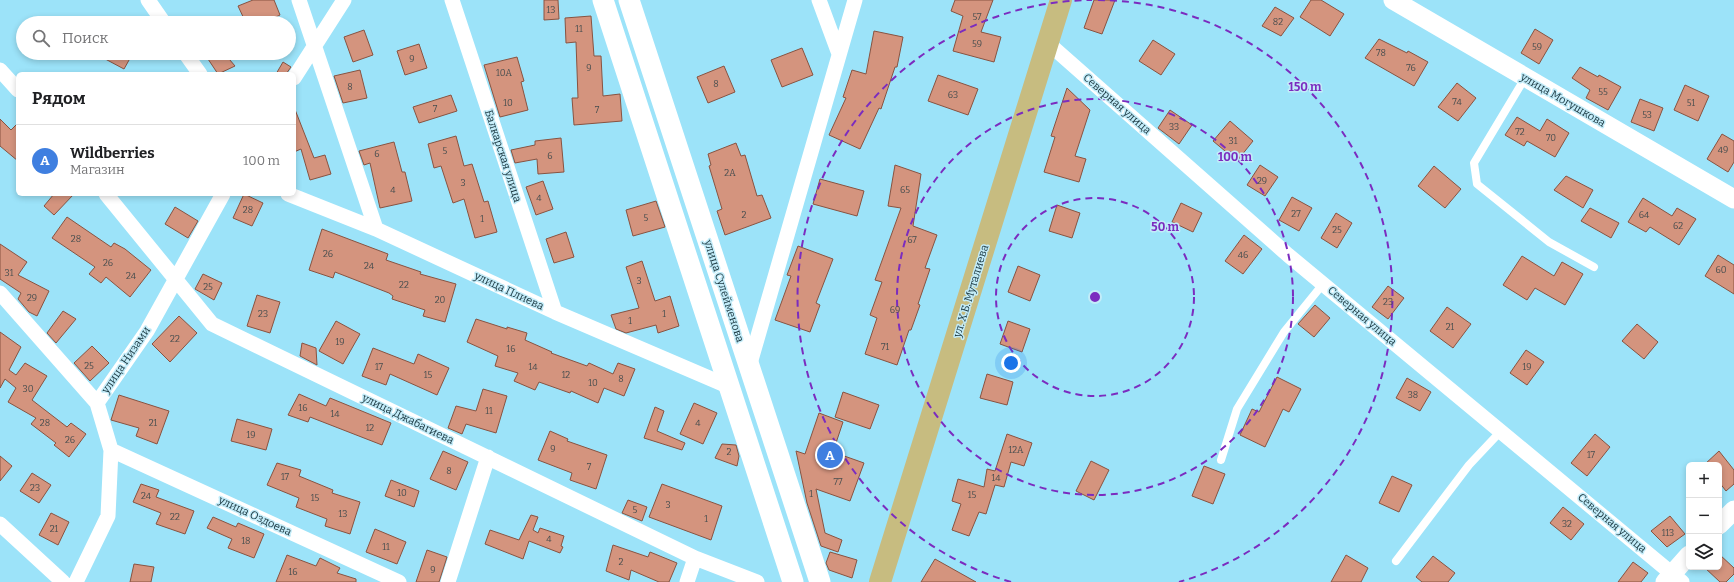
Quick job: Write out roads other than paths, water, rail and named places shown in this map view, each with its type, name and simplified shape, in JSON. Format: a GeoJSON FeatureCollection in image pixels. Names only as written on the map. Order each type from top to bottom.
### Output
{"type":"FeatureCollection","features":[{"type":"Feature","properties":{"kind":"main road"},"geometry":{"type":"LineString","coordinates":[[603,0],[793,582]]}},
{"type":"Feature","properties":{"kind":"main road","name":"улица Сулейменова"},"geometry":{"type":"LineString","coordinates":[[629,0],[820,582]]}},
{"type":"Feature","properties":{"kind":"main road","name":"ул. Х.Б. Муталиева"},"geometry":{"type":"LineString","coordinates":[[882,581],[1061,0]]}},
{"type":"Feature","properties":{"kind":"street"},"geometry":{"type":"LineString","coordinates":[[148,0],[159,16]]}},
{"type":"Feature","properties":{"kind":"street"},"geometry":{"type":"LineString","coordinates":[[300,0],[376,228]]}},
{"type":"Feature","properties":{"kind":"street"},"geometry":{"type":"LineString","coordinates":[[296,75],[344,0]]}},
{"type":"Feature","properties":{"kind":"street","name":"Балкарская улица"},"geometry":{"type":"LineString","coordinates":[[452,0],[555,312]]}},
{"type":"Feature","properties":{"kind":"street"},"geometry":{"type":"LineString","coordinates":[[819,0],[839,54]]}},
{"type":"Feature","properties":{"kind":"street"},"geometry":{"type":"LineString","coordinates":[[749,367],[855,0]]}},
{"type":"Feature","properties":{"kind":"street","name":"улица Могушкова"},"geometry":{"type":"LineString","coordinates":[[1393,0],[1734,199]]}},
{"type":"Feature","properties":{"kind":"street","name":"Северная улица"},"geometry":{"type":"LineString","coordinates":[[1048,43],[1288,255],[1501,431],[1673,579]]}},
{"type":"Feature","properties":{"kind":"street"},"geometry":{"type":"LineString","coordinates":[[190,60],[199,72]]}},
{"type":"Feature","properties":{"kind":"street"},"geometry":{"type":"LineString","coordinates":[[0,70],[16,88]]}},
{"type":"Feature","properties":{"kind":"street","name":"улица Джабагиева"},"geometry":{"type":"LineString","coordinates":[[108,196],[174,280],[212,324],[695,558],[758,582]]}},
{"type":"Feature","properties":{"kind":"street","name":"улица Низами"},"geometry":{"type":"LineString","coordinates":[[76,582],[108,516],[111,450],[97,404],[147,331],[222,196]]}},
{"type":"Feature","properties":{"kind":"street","name":"улица Плиева"},"geometry":{"type":"LineString","coordinates":[[293,196],[376,228],[555,312],[730,387]]}},
{"type":"Feature","properties":{"kind":"street"},"geometry":{"type":"LineString","coordinates":[[0,293],[97,404]]}},
{"type":"Feature","properties":{"kind":"street","name":"улица Оздоева"},"geometry":{"type":"LineString","coordinates":[[111,450],[398,582]]}},
{"type":"Feature","properties":{"kind":"street"},"geometry":{"type":"LineString","coordinates":[[448,582],[488,457]]}},
{"type":"Feature","properties":{"kind":"street"},"geometry":{"type":"LineString","coordinates":[[1722,522],[1734,510]]}},
{"type":"Feature","properties":{"kind":"street"},"geometry":{"type":"LineString","coordinates":[[0,524],[63,582]]}},
{"type":"Feature","properties":{"kind":"street"},"geometry":{"type":"LineString","coordinates":[[687,582],[695,558]]}},
{"type":"Feature","properties":{"kind":"street"},"geometry":{"type":"LineString","coordinates":[[1673,579],[1686,560]]}},
{"type":"Feature","properties":{"kind":"lane"},"geometry":{"type":"LineString","coordinates":[[1526,78],[1474,163],[1477,184],[1550,242],[1594,267]]}},
{"type":"Feature","properties":{"kind":"lane"},"geometry":{"type":"LineString","coordinates":[[1221,460],[1237,409],[1284,332],[1323,284]]}},
{"type":"Feature","properties":{"kind":"lane"},"geometry":{"type":"LineString","coordinates":[[1396,561],[1434,508],[1469,465],[1501,431]]}},
{"type":"Feature","properties":{"kind":"place","name":"Wildberries"},"geometry":{"type":"Point","coordinates":[830,455]}}]}
